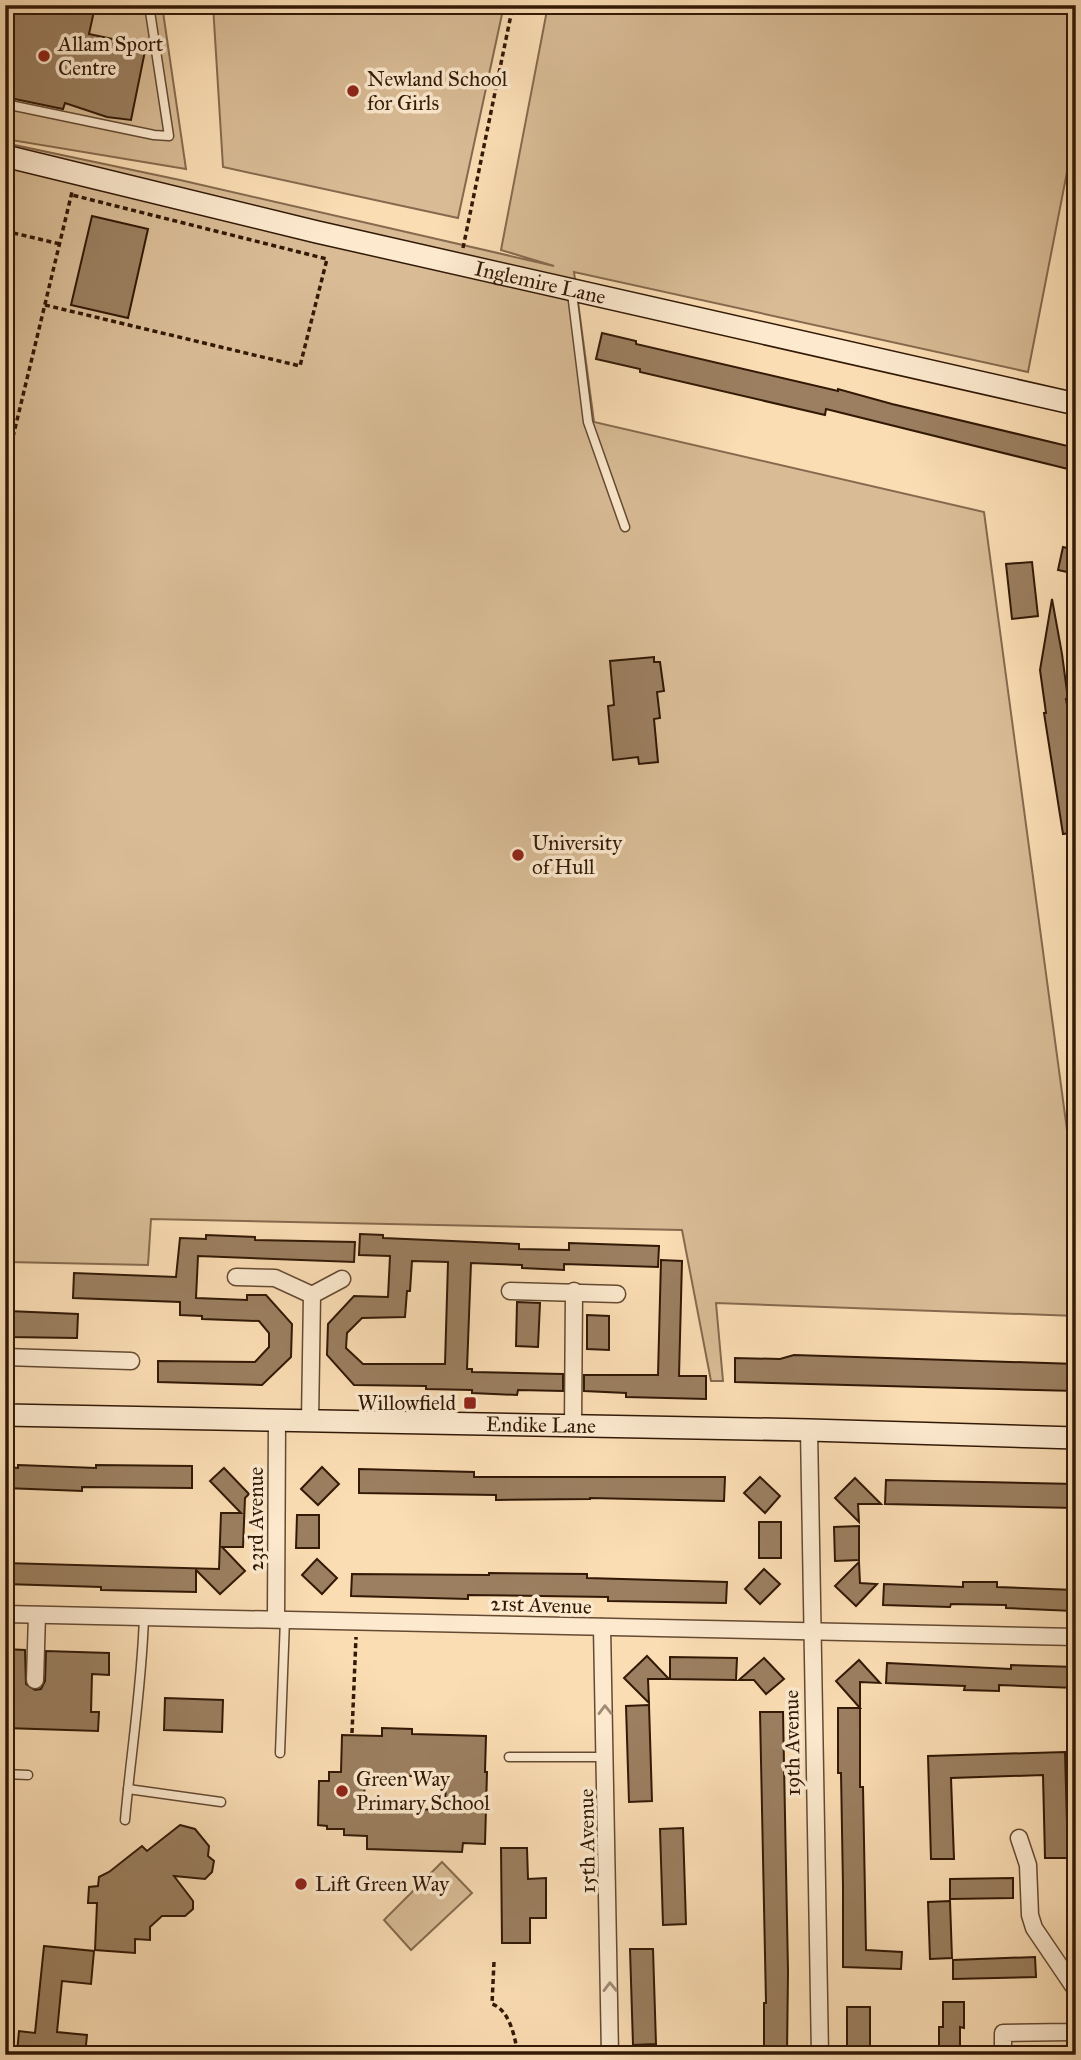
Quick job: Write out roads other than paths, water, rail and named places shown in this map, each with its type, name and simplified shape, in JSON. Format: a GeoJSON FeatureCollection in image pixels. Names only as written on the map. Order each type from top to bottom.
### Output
{"type":"FeatureCollection","features":[{"type":"Feature","properties":{"kind":"street","name":"Inglemire Lane"},"geometry":{"type":"LineString","coordinates":[[5,156],[572,290],[1076,404]]}},
{"type":"Feature","properties":{"kind":"street"},"geometry":{"type":"LineString","coordinates":[[236,1277],[275,1278],[312,1295]]}},
{"type":"Feature","properties":{"kind":"street"},"geometry":{"type":"LineString","coordinates":[[312,1295],[342,1279]]}},
{"type":"Feature","properties":{"kind":"street"},"geometry":{"type":"LineString","coordinates":[[510,1291],[617,1294]]}},
{"type":"Feature","properties":{"kind":"street"},"geometry":{"type":"LineString","coordinates":[[573,1426],[574,1291]]}},
{"type":"Feature","properties":{"kind":"street"},"geometry":{"type":"LineString","coordinates":[[310,1421],[312,1295]]}},
{"type":"Feature","properties":{"kind":"street"},"geometry":{"type":"LineString","coordinates":[[5,1357],[131,1362]]}},
{"type":"Feature","properties":{"kind":"street","name":"Endike Lane"},"geometry":{"type":"LineString","coordinates":[[5,1415],[809,1430],[1076,1438]]}},
{"type":"Feature","properties":{"kind":"street","name":"23rd Avenue"},"geometry":{"type":"LineString","coordinates":[[277,1420],[280,1619]]}},
{"type":"Feature","properties":{"kind":"street","name":"19th Avenue"},"geometry":{"type":"LineString","coordinates":[[809,1430],[820,2055]]}},
{"type":"Feature","properties":{"kind":"street","name":"21st Avenue"},"geometry":{"type":"LineString","coordinates":[[5,1614],[1076,1637]]}},
{"type":"Feature","properties":{"kind":"street"},"geometry":{"type":"LineString","coordinates":[[35,1680],[37,1615]]}},
{"type":"Feature","properties":{"kind":"street","name":"15th Avenue"},"geometry":{"type":"LineString","coordinates":[[603,1627],[610,2055]]}},
{"type":"Feature","properties":{"kind":"street"},"geometry":{"type":"LineString","coordinates":[[1020,1838],[1028,1865],[1030,1915],[1034,1928],[1076,1990]]}},
{"type":"Feature","properties":{"kind":"street"},"geometry":{"type":"LineString","coordinates":[[1003,2055],[1003,2033],[1069,2032],[1076,2027]]}},
{"type":"Feature","properties":{"kind":"lane"},"geometry":{"type":"LineString","coordinates":[[5,104],[169,136],[149,5]]}},
{"type":"Feature","properties":{"kind":"lane"},"geometry":{"type":"LineString","coordinates":[[572,290],[588,422],[625,527]]}},
{"type":"Feature","properties":{"kind":"lane"},"geometry":{"type":"LineString","coordinates":[[125,1820],[142,1674],[144,1616]]}},
{"type":"Feature","properties":{"kind":"lane"},"geometry":{"type":"LineString","coordinates":[[280,1619],[280,1753]]}},
{"type":"Feature","properties":{"kind":"lane"},"geometry":{"type":"LineString","coordinates":[[509,1757],[606,1757]]}},
{"type":"Feature","properties":{"kind":"lane"},"geometry":{"type":"LineString","coordinates":[[5,1774],[27,1775]]}},
{"type":"Feature","properties":{"kind":"lane"},"geometry":{"type":"LineString","coordinates":[[128,1790],[220,1802]]}},
{"type":"Feature","properties":{"kind":"place","name":"Allam Sport Centre"},"geometry":{"type":"Point","coordinates":[44,56]}},
{"type":"Feature","properties":{"kind":"place","name":"Newland School for Girls"},"geometry":{"type":"Point","coordinates":[353,91]}},
{"type":"Feature","properties":{"kind":"place","name":"University of Hull"},"geometry":{"type":"Point","coordinates":[518,855]}},
{"type":"Feature","properties":{"kind":"place","name":"Willowfield"},"geometry":{"type":"Point","coordinates":[470,1403]}},
{"type":"Feature","properties":{"kind":"place","name":"Green Way Primary School"},"geometry":{"type":"Point","coordinates":[342,1791]}},
{"type":"Feature","properties":{"kind":"place","name":"Lift Green Way"},"geometry":{"type":"Point","coordinates":[301,1884]}}]}
